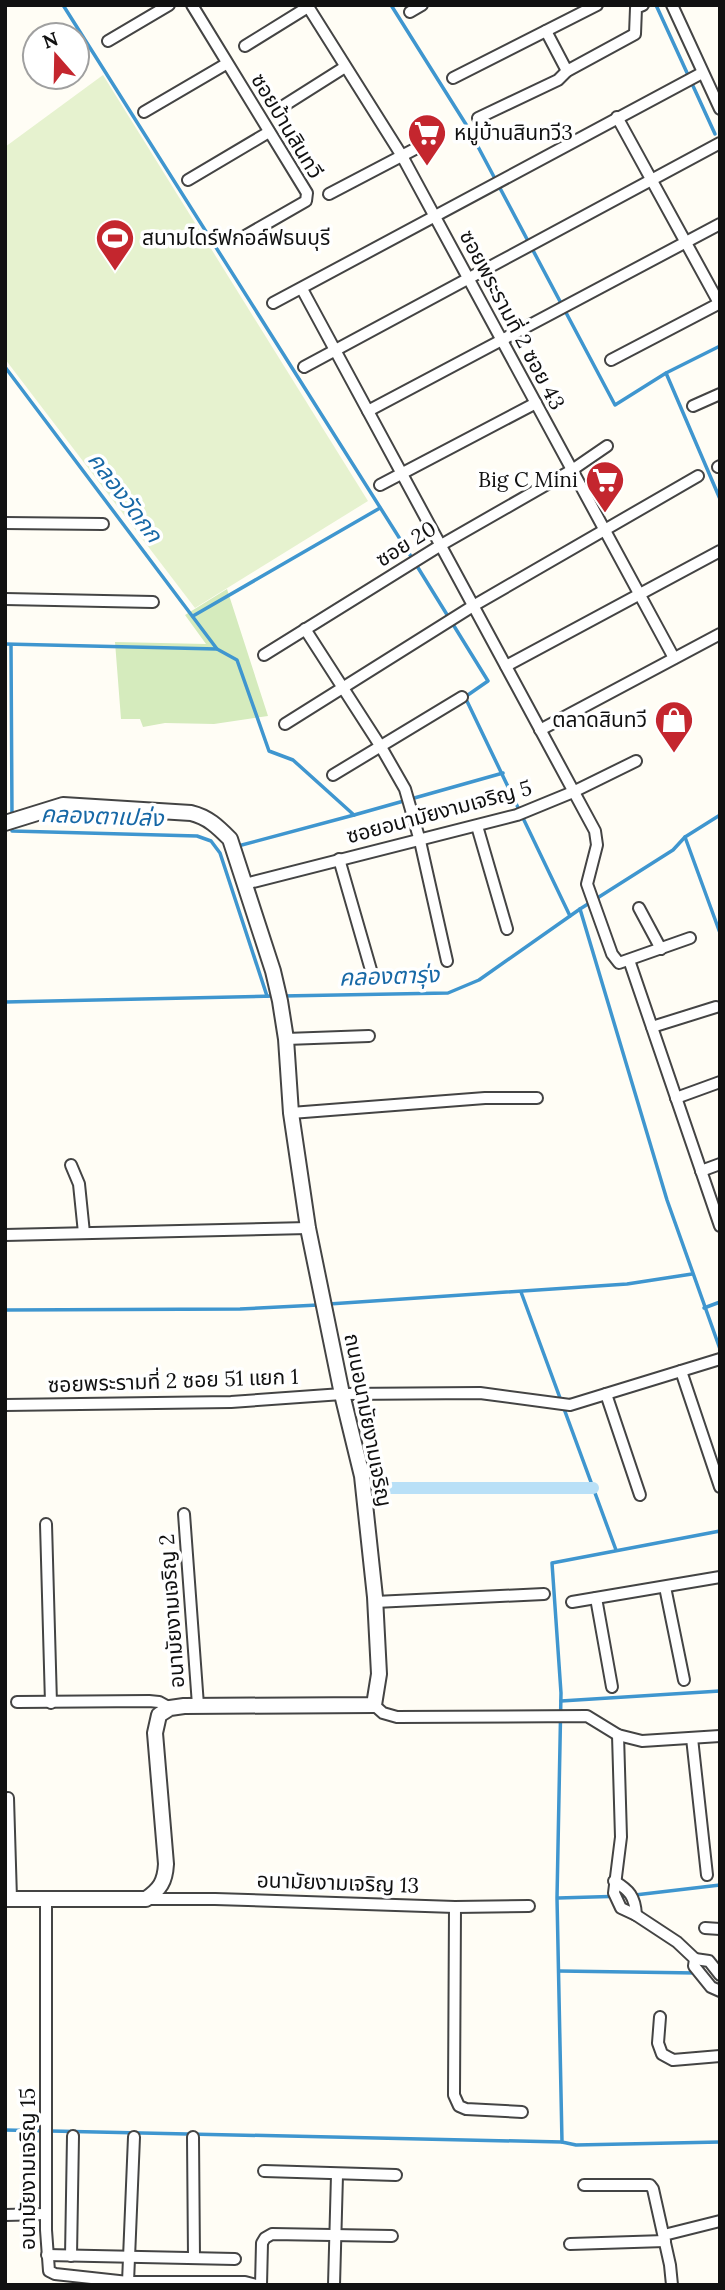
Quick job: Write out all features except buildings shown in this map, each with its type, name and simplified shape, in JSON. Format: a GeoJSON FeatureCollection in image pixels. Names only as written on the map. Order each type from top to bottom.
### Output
{"type":"FeatureCollection","features":[{"type":"Feature","properties":{"kind":"street"},"geometry":{"type":"LineString","coordinates":[[108,41],[169,5]]}},
{"type":"Feature","properties":{"kind":"street","name":"ซอยบ้านสินทวี"},"geometry":{"type":"LineString","coordinates":[[192,5],[307,197],[306,201],[238,240]]}},
{"type":"Feature","properties":{"kind":"street"},"geometry":{"type":"LineString","coordinates":[[410,12],[422,5]]}},
{"type":"Feature","properties":{"kind":"street"},"geometry":{"type":"LineString","coordinates":[[453,78],[597,5]]}},
{"type":"Feature","properties":{"kind":"street"},"geometry":{"type":"LineString","coordinates":[[672,5],[720,109]]}},
{"type":"Feature","properties":{"kind":"street"},"geometry":{"type":"LineString","coordinates":[[245,46],[307,6]]}},
{"type":"Feature","properties":{"kind":"street","name":"ซอยพระรามที่ 2 ซอย 43"},"geometry":{"type":"LineString","coordinates":[[307,6],[402,156],[674,658]]}},
{"type":"Feature","properties":{"kind":"street"},"geometry":{"type":"LineString","coordinates":[[478,118],[558,80],[567,72],[635,34],[637,6]]}},
{"type":"Feature","properties":{"kind":"street"},"geometry":{"type":"LineString","coordinates":[[546,31],[567,72]]}},
{"type":"Feature","properties":{"kind":"street"},"geometry":{"type":"LineString","coordinates":[[144,112],[226,64]]}},
{"type":"Feature","properties":{"kind":"street"},"geometry":{"type":"LineString","coordinates":[[277,110],[345,67]]}},
{"type":"Feature","properties":{"kind":"street"},"geometry":{"type":"LineString","coordinates":[[272,303],[702,73]]}},
{"type":"Feature","properties":{"kind":"street"},"geometry":{"type":"LineString","coordinates":[[611,360],[720,303],[617,117]]}},
{"type":"Feature","properties":{"kind":"street"},"geometry":{"type":"LineString","coordinates":[[188,180],[269,132]]}},
{"type":"Feature","properties":{"kind":"street"},"geometry":{"type":"LineString","coordinates":[[329,194],[434,139]]}},
{"type":"Feature","properties":{"kind":"street"},"geometry":{"type":"LineString","coordinates":[[304,367],[720,143]]}},
{"type":"Feature","properties":{"kind":"street"},"geometry":{"type":"LineString","coordinates":[[368,411],[720,224]]}},
{"type":"Feature","properties":{"kind":"street"},"geometry":{"type":"LineString","coordinates":[[302,289],[596,835],[597,845],[587,878],[612,954],[619,963],[690,938]]}},
{"type":"Feature","properties":{"kind":"street"},"geometry":{"type":"LineString","coordinates":[[693,406],[720,394]]}},
{"type":"Feature","properties":{"kind":"street"},"geometry":{"type":"LineString","coordinates":[[380,485],[536,403]]}},
{"type":"Feature","properties":{"kind":"street","name":"ซอย 20"},"geometry":{"type":"LineString","coordinates":[[264,655],[440,545],[572,470],[607,446]]}},
{"type":"Feature","properties":{"kind":"street"},"geometry":{"type":"LineString","coordinates":[[285,724],[473,606],[698,476]]}},
{"type":"Feature","properties":{"kind":"street"},"geometry":{"type":"LineString","coordinates":[[5,523],[103,524]]}},
{"type":"Feature","properties":{"kind":"street"},"geometry":{"type":"LineString","coordinates":[[506,666],[720,551]]}},
{"type":"Feature","properties":{"kind":"street"},"geometry":{"type":"LineString","coordinates":[[5,599],[153,602]]}},
{"type":"Feature","properties":{"kind":"street"},"geometry":{"type":"LineString","coordinates":[[305,629],[405,789],[420,841],[447,961]]}},
{"type":"Feature","properties":{"kind":"street"},"geometry":{"type":"LineString","coordinates":[[540,730],[720,634]]}},
{"type":"Feature","properties":{"kind":"street"},"geometry":{"type":"LineString","coordinates":[[333,775],[462,697]]}},
{"type":"Feature","properties":{"kind":"street","name":"ซอยอนามัยงามเจริญ 5"},"geometry":{"type":"LineString","coordinates":[[245,884],[517,815],[573,792],[636,761]]}},
{"type":"Feature","properties":{"kind":"street","name":"ถนนอนามัยงามเจริญ"},"geometry":{"type":"LineString","coordinates":[[7,822],[63,805],[191,813],[215,824],[230,839],[278,994],[286,1039],[291,1113],[307,1228],[362,1476],[375,1602],[379,1674],[374,1705]]}},
{"type":"Feature","properties":{"kind":"street"},"geometry":{"type":"LineString","coordinates":[[477,826],[507,929]]}},
{"type":"Feature","properties":{"kind":"street"},"geometry":{"type":"LineString","coordinates":[[339,859],[373,977]]}},
{"type":"Feature","properties":{"kind":"street"},"geometry":{"type":"LineString","coordinates":[[639,908],[661,949]]}},
{"type":"Feature","properties":{"kind":"street"},"geometry":{"type":"LineString","coordinates":[[629,960],[720,1226]]}},
{"type":"Feature","properties":{"kind":"street"},"geometry":{"type":"LineString","coordinates":[[652,1027],[716,1007]]}},
{"type":"Feature","properties":{"kind":"street"},"geometry":{"type":"LineString","coordinates":[[286,1039],[369,1036]]}},
{"type":"Feature","properties":{"kind":"street"},"geometry":{"type":"LineString","coordinates":[[676,1098],[720,1082]]}},
{"type":"Feature","properties":{"kind":"street"},"geometry":{"type":"LineString","coordinates":[[291,1113],[485,1098],[537,1098]]}},
{"type":"Feature","properties":{"kind":"street"},"geometry":{"type":"LineString","coordinates":[[701,1171],[720,1164]]}},
{"type":"Feature","properties":{"kind":"street"},"geometry":{"type":"LineString","coordinates":[[71,1165],[79,1184],[84,1233]]}},
{"type":"Feature","properties":{"kind":"street"},"geometry":{"type":"LineString","coordinates":[[5,1235],[307,1228]]}},
{"type":"Feature","properties":{"kind":"street","name":"ซอยพระรามที่ 2 ซอย 51 แยก 1"},"geometry":{"type":"LineString","coordinates":[[5,1405],[231,1402],[342,1394],[480,1393],[570,1405],[720,1359]]}},
{"type":"Feature","properties":{"kind":"street"},"geometry":{"type":"LineString","coordinates":[[681,1371],[720,1487]]}},
{"type":"Feature","properties":{"kind":"street"},"geometry":{"type":"LineString","coordinates":[[607,1394],[640,1495]]}},
{"type":"Feature","properties":{"kind":"street","name":"อนามัยงามเจริญ 2"},"geometry":{"type":"LineString","coordinates":[[184,1514],[198,1705]]}},
{"type":"Feature","properties":{"kind":"street"},"geometry":{"type":"LineString","coordinates":[[46,1524],[51,1703]]}},
{"type":"Feature","properties":{"kind":"street"},"geometry":{"type":"LineString","coordinates":[[572,1602],[720,1577]]}},
{"type":"Feature","properties":{"kind":"street"},"geometry":{"type":"LineString","coordinates":[[664,1587],[684,1680]]}},
{"type":"Feature","properties":{"kind":"street"},"geometry":{"type":"LineString","coordinates":[[375,1602],[544,1594]]}},
{"type":"Feature","properties":{"kind":"street"},"geometry":{"type":"LineString","coordinates":[[596,1598],[612,1687]]}},
{"type":"Feature","properties":{"kind":"street"},"geometry":{"type":"LineString","coordinates":[[17,1702],[149,1701],[159,1702],[170,1708]]}},
{"type":"Feature","properties":{"kind":"street"},"geometry":{"type":"LineString","coordinates":[[8,1798],[8,1899],[146,1899],[157,1891],[165,1880],[155,1733],[159,1716],[170,1708],[198,1705],[374,1705],[383,1713],[397,1717],[587,1716],[618,1735],[642,1741],[720,1736]]}},
{"type":"Feature","properties":{"kind":"street"},"geometry":{"type":"LineString","coordinates":[[618,1735],[621,1837],[614,1893],[621,1908],[636,1909]]}},
{"type":"Feature","properties":{"kind":"street"},"geometry":{"type":"LineString","coordinates":[[692,1738],[707,1875]]}},
{"type":"Feature","properties":{"kind":"street"},"geometry":{"type":"LineString","coordinates":[[614,1881],[629,1890],[636,1909],[677,1942],[715,1989]]}},
{"type":"Feature","properties":{"kind":"street","name":"อนามัยงามเจริญ 13"},"geometry":{"type":"LineString","coordinates":[[146,1899],[455,1907],[529,1906]]}},
{"type":"Feature","properties":{"kind":"street","name":"อนามัยงามเจริญ 15"},"geometry":{"type":"LineString","coordinates":[[46,1900],[49,2271],[122,2283],[245,2282],[256,2285]]}},
{"type":"Feature","properties":{"kind":"street"},"geometry":{"type":"LineString","coordinates":[[455,1907],[454,2095],[459,2106],[466,2109],[522,2112]]}},
{"type":"Feature","properties":{"kind":"street"},"geometry":{"type":"LineString","coordinates":[[705,1928],[720,1929]]}},
{"type":"Feature","properties":{"kind":"street"},"geometry":{"type":"LineString","coordinates":[[695,1962],[709,1961],[720,1975]]}},
{"type":"Feature","properties":{"kind":"street"},"geometry":{"type":"LineString","coordinates":[[660,2017],[658,2043],[662,2054],[673,2060],[720,2056]]}},
{"type":"Feature","properties":{"kind":"street"},"geometry":{"type":"LineString","coordinates":[[71,2256],[73,2136]]}},
{"type":"Feature","properties":{"kind":"street"},"geometry":{"type":"LineString","coordinates":[[122,2283],[129,2256],[134,2137]]}},
{"type":"Feature","properties":{"kind":"street"},"geometry":{"type":"LineString","coordinates":[[193,2137],[194,2258]]}},
{"type":"Feature","properties":{"kind":"street"},"geometry":{"type":"LineString","coordinates":[[264,2171],[396,2175]]}},
{"type":"Feature","properties":{"kind":"street"},"geometry":{"type":"LineString","coordinates":[[334,2285],[337,2175]]}},
{"type":"Feature","properties":{"kind":"street"},"geometry":{"type":"LineString","coordinates":[[584,2185],[650,2185],[664,2238],[672,2285]]}},
{"type":"Feature","properties":{"kind":"street"},"geometry":{"type":"LineString","coordinates":[[5,2215],[47,2214]]}},
{"type":"Feature","properties":{"kind":"street"},"geometry":{"type":"LineString","coordinates":[[570,2244],[664,2238],[720,2221]]}},
{"type":"Feature","properties":{"kind":"street"},"geometry":{"type":"LineString","coordinates":[[261,2285],[262,2243],[272,2234],[391,2236]]}},
{"type":"Feature","properties":{"kind":"street"},"geometry":{"type":"LineString","coordinates":[[47,2255],[235,2259]]}},
{"type":"Feature","properties":{"kind":"green space","name":"สนามไดร์ฟกอล์ฟธนบุรี"},"geometry":{"type":"Polygon","coordinates":[[[103,75],[368,501],[195,608],[5,359],[5,147],[81,91],[91,91],[91,84],[103,75]]]}},
{"type":"Feature","properties":{"kind":"green space"},"geometry":{"type":"Polygon","coordinates":[[[227,589],[268,716],[214,724],[165,723],[143,727],[140,719],[121,719],[115,642],[206,644],[185,615],[227,589]]]}},
{"type":"Feature","properties":{"kind":"waterway"},"geometry":{"type":"LineString","coordinates":[[63,5],[488,681],[465,697],[570,916]]}},
{"type":"Feature","properties":{"kind":"waterway"},"geometry":{"type":"LineString","coordinates":[[391,5],[467,126],[615,405],[666,373],[720,346]]}},
{"type":"Feature","properties":{"kind":"waterway"},"geometry":{"type":"LineString","coordinates":[[656,5],[715,134]]}},
{"type":"Feature","properties":{"kind":"waterway","name":"คลองวัดกก"},"geometry":{"type":"LineString","coordinates":[[5,367],[217,649]]}},
{"type":"Feature","properties":{"kind":"waterway"},"geometry":{"type":"LineString","coordinates":[[666,373],[720,499]]}},
{"type":"Feature","properties":{"kind":"waterway"},"geometry":{"type":"LineString","coordinates":[[193,616],[380,508]]}},
{"type":"Feature","properties":{"kind":"waterway"},"geometry":{"type":"LineString","coordinates":[[5,644],[217,649],[237,660],[269,751],[293,760],[354,815],[503,773]]}},
{"type":"Feature","properties":{"kind":"waterway","name":"คลองตาเปล่ง"},"geometry":{"type":"LineString","coordinates":[[11,645],[12,817]]}},
{"type":"Feature","properties":{"kind":"waterway"},"geometry":{"type":"LineString","coordinates":[[238,846],[354,815]]}},
{"type":"Feature","properties":{"kind":"waterway","name":"คลองตารุ่ง"},"geometry":{"type":"LineString","coordinates":[[282,996],[448,993],[479,980],[580,909],[673,850],[685,837],[720,815]]}},
{"type":"Feature","properties":{"kind":"waterway","name":"คลองตาเปล่ง"},"geometry":{"type":"LineString","coordinates":[[12,825],[12,831],[197,836],[211,841],[220,853],[267,996]]}},
{"type":"Feature","properties":{"kind":"waterway"},"geometry":{"type":"LineString","coordinates":[[685,837],[720,933]]}},
{"type":"Feature","properties":{"kind":"waterway"},"geometry":{"type":"LineString","coordinates":[[580,909],[667,1200],[720,1349]]}},
{"type":"Feature","properties":{"kind":"waterway","name":"คลองตารุ่ง"},"geometry":{"type":"LineString","coordinates":[[5,1002],[275,996]]}},
{"type":"Feature","properties":{"kind":"waterway"},"geometry":{"type":"LineString","coordinates":[[329,1304],[627,1284],[692,1274]]}},
{"type":"Feature","properties":{"kind":"waterway"},"geometry":{"type":"LineString","coordinates":[[521,1292],[616,1550]]}},
{"type":"Feature","properties":{"kind":"waterway"},"geometry":{"type":"LineString","coordinates":[[704,1308],[720,1302]]}},
{"type":"Feature","properties":{"kind":"waterway"},"geometry":{"type":"LineString","coordinates":[[5,1310],[240,1309],[318,1305]]}},
{"type":"Feature","properties":{"kind":"waterway"},"geometry":{"type":"LineString","coordinates":[[379,1488],[593,1488]]}},
{"type":"Feature","properties":{"kind":"waterway"},"geometry":{"type":"LineString","coordinates":[[720,1531],[552,1563],[561,1693],[557,1898],[562,2142],[576,2145],[720,2142]]}},
{"type":"Feature","properties":{"kind":"waterway"},"geometry":{"type":"LineString","coordinates":[[561,1701],[720,1691]]}},
{"type":"Feature","properties":{"kind":"waterway"},"geometry":{"type":"LineString","coordinates":[[635,1895],[720,1885]]}},
{"type":"Feature","properties":{"kind":"waterway"},"geometry":{"type":"LineString","coordinates":[[558,1898],[627,1896]]}},
{"type":"Feature","properties":{"kind":"waterway"},"geometry":{"type":"LineString","coordinates":[[559,1971],[697,1973]]}},
{"type":"Feature","properties":{"kind":"waterway"},"geometry":{"type":"LineString","coordinates":[[5,2130],[562,2142]]}},
{"type":"Feature","properties":{"kind":"place","name":"หมู่บ้านสินทวี3"},"geometry":{"type":"Point","coordinates":[427,167]}},
{"type":"Feature","properties":{"kind":"place","name":"สนามไดร์ฟกอล์ฟธนบุรี"},"geometry":{"type":"Point","coordinates":[115,272]}},
{"type":"Feature","properties":{"kind":"place","name":"Big C Mini"},"geometry":{"type":"Point","coordinates":[605,514]}},
{"type":"Feature","properties":{"kind":"place","name":"ตลาดสินทวี"},"geometry":{"type":"Point","coordinates":[674,754]}}]}
